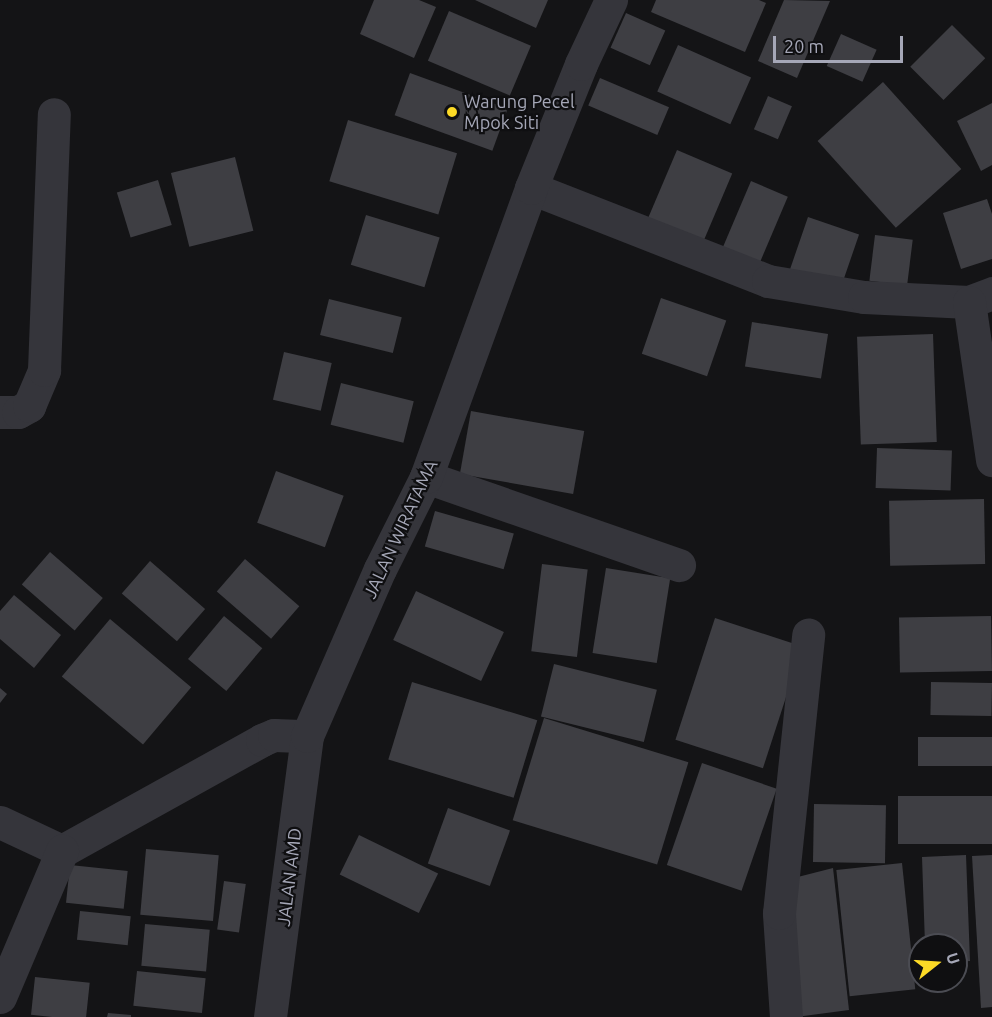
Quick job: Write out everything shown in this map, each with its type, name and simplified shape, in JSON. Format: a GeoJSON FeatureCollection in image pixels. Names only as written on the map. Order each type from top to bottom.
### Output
{"type":"FeatureCollection","features":[{"type":"Feature","properties":{"kind":"street","name":"JALAN WIRATAMA"},"geometry":{"type":"LineString","coordinates":[[307,736],[380,569],[426,477],[531,188],[581,64],[611,0]]}},
{"type":"Feature","properties":{"kind":"street"},"geometry":{"type":"LineString","coordinates":[[0,412],[18,412],[29,406],[44,370],[54,114]]}},
{"type":"Feature","properties":{"kind":"street"},"geometry":{"type":"LineString","coordinates":[[531,188],[768,281],[837,295],[981,298],[992,460]]}},
{"type":"Feature","properties":{"kind":"street"},"geometry":{"type":"LineString","coordinates":[[426,477],[680,565]]}},
{"type":"Feature","properties":{"kind":"street"},"geometry":{"type":"LineString","coordinates":[[786,1017],[779,913],[808,635]]}},
{"type":"Feature","properties":{"kind":"street"},"geometry":{"type":"LineString","coordinates":[[0,997],[62,850],[261,740],[274,735],[307,736]]}},
{"type":"Feature","properties":{"kind":"street","name":"JALAN AMD"},"geometry":{"type":"LineString","coordinates":[[270,1017],[307,736]]}},
{"type":"Feature","properties":{"kind":"street"},"geometry":{"type":"LineString","coordinates":[[0,822],[62,850]]}},
{"type":"Feature","properties":{"kind":"building"},"geometry":{"type":"Polygon","coordinates":[[[374,0],[419,0],[436,7],[414,58],[360,34],[374,0]]]}},
{"type":"Feature","properties":{"kind":"building"},"geometry":{"type":"Polygon","coordinates":[[[475,0],[548,0],[536,28],[475,0]]]}},
{"type":"Feature","properties":{"kind":"building"},"geometry":{"type":"Polygon","coordinates":[[[656,0],[759,0],[766,3],[745,52],[651,12],[656,0]]]}},
{"type":"Feature","properties":{"kind":"building"},"geometry":{"type":"Polygon","coordinates":[[[784,0],[830,1],[797,78],[758,61],[784,0]]]}},
{"type":"Feature","properties":{"kind":"building"},"geometry":{"type":"Polygon","coordinates":[[[449,11],[531,46],[510,95],[428,61],[449,11]]]}},
{"type":"Feature","properties":{"kind":"building"},"geometry":{"type":"Polygon","coordinates":[[[626,13],[665,30],[650,65],[611,48],[626,13]]]}},
{"type":"Feature","properties":{"kind":"building"},"geometry":{"type":"Polygon","coordinates":[[[952,25],[985,58],[944,100],[910,67],[952,25]]]}},
{"type":"Feature","properties":{"kind":"building"},"geometry":{"type":"Polygon","coordinates":[[[841,34],[877,50],[862,82],[827,66],[841,34]]]}},
{"type":"Feature","properties":{"kind":"building"},"geometry":{"type":"Polygon","coordinates":[[[678,45],[751,78],[730,124],[657,92],[678,45]]]}},
{"type":"Feature","properties":{"kind":"building","name":"Warung Pecel Mpok Siti"},"geometry":{"type":"Polygon","coordinates":[[[410,73],[508,109],[492,151],[395,115],[410,73]]]}},
{"type":"Feature","properties":{"kind":"building"},"geometry":{"type":"Polygon","coordinates":[[[600,78],[669,107],[657,135],[588,106],[600,78]]]}},
{"type":"Feature","properties":{"kind":"building"},"geometry":{"type":"Polygon","coordinates":[[[883,82],[961,169],[896,228],[818,141],[883,82]]]}},
{"type":"Feature","properties":{"kind":"building"},"geometry":{"type":"Polygon","coordinates":[[[768,96],[792,106],[778,139],[754,129],[768,96]]]}},
{"type":"Feature","properties":{"kind":"building"},"geometry":{"type":"Polygon","coordinates":[[[992,103],[992,165],[981,171],[957,121],[992,103]]]}},
{"type":"Feature","properties":{"kind":"building"},"geometry":{"type":"Polygon","coordinates":[[[348,120],[457,153],[438,215],[329,181],[348,120]]]}},
{"type":"Feature","properties":{"kind":"building"},"geometry":{"type":"Polygon","coordinates":[[[677,150],[732,173],[703,242],[648,219],[677,150]]]}},
{"type":"Feature","properties":{"kind":"building"},"geometry":{"type":"Polygon","coordinates":[[[235,157],[253,231],[189,247],[171,173],[235,157]]]}},
{"type":"Feature","properties":{"kind":"building"},"geometry":{"type":"Polygon","coordinates":[[[158,180],[172,225],[131,238],[117,193],[158,180]]]}},
{"type":"Feature","properties":{"kind":"building"},"geometry":{"type":"Polygon","coordinates":[[[751,181],[788,197],[757,268],[721,253],[751,181]]]}},
{"type":"Feature","properties":{"kind":"building"},"geometry":{"type":"Polygon","coordinates":[[[987,199],[992,214],[992,259],[961,269],[943,213],[987,199]]]}},
{"type":"Feature","properties":{"kind":"building"},"geometry":{"type":"Polygon","coordinates":[[[366,215],[440,238],[424,287],[351,265],[366,215]]]}},
{"type":"Feature","properties":{"kind":"building"},"geometry":{"type":"Polygon","coordinates":[[[808,217],[859,235],[841,288],[790,270],[808,217]]]}},
{"type":"Feature","properties":{"kind":"building"},"geometry":{"type":"Polygon","coordinates":[[[875,235],[913,240],[907,285],[869,281],[875,235]]]}},
{"type":"Feature","properties":{"kind":"building"},"geometry":{"type":"Polygon","coordinates":[[[661,298],[726,320],[707,376],[642,354],[661,298]]]}},
{"type":"Feature","properties":{"kind":"building"},"geometry":{"type":"Polygon","coordinates":[[[329,299],[402,317],[393,353],[320,335],[329,299]]]}},
{"type":"Feature","properties":{"kind":"building"},"geometry":{"type":"Polygon","coordinates":[[[752,322],[828,334],[821,378],[745,366],[752,322]]]}},
{"type":"Feature","properties":{"kind":"building"},"geometry":{"type":"Polygon","coordinates":[[[933,334],[937,442],[861,445],[857,337],[933,334]]]}},
{"type":"Feature","properties":{"kind":"building"},"geometry":{"type":"Polygon","coordinates":[[[284,352],[332,363],[321,411],[273,400],[284,352]]]}},
{"type":"Feature","properties":{"kind":"building"},"geometry":{"type":"Polygon","coordinates":[[[341,383],[414,401],[403,443],[331,425],[341,383]]]}},
{"type":"Feature","properties":{"kind":"building"},"geometry":{"type":"Polygon","coordinates":[[[471,411],[584,431],[573,494],[460,474],[471,411]]]}},
{"type":"Feature","properties":{"kind":"building"},"geometry":{"type":"Polygon","coordinates":[[[877,448],[952,451],[951,491],[876,488],[877,448]]]}},
{"type":"Feature","properties":{"kind":"building"},"geometry":{"type":"Polygon","coordinates":[[[276,471],[344,496],[325,547],[257,523],[276,471]]]}},
{"type":"Feature","properties":{"kind":"building"},"geometry":{"type":"Polygon","coordinates":[[[984,499],[985,564],[890,566],[889,501],[984,499]]]}},
{"type":"Feature","properties":{"kind":"building"},"geometry":{"type":"Polygon","coordinates":[[[435,511],[514,534],[504,569],[425,547],[435,511]]]}},
{"type":"Feature","properties":{"kind":"building"},"geometry":{"type":"Polygon","coordinates":[[[50,552],[103,598],[75,630],[22,584],[50,552]]]}},
{"type":"Feature","properties":{"kind":"building"},"geometry":{"type":"Polygon","coordinates":[[[245,559],[299,606],[271,639],[217,591],[245,559]]]}},
{"type":"Feature","properties":{"kind":"building"},"geometry":{"type":"Polygon","coordinates":[[[150,561],[205,609],[177,641],[122,593],[150,561]]]}},
{"type":"Feature","properties":{"kind":"building"},"geometry":{"type":"Polygon","coordinates":[[[542,564],[588,570],[577,657],[531,651],[542,564]]]}},
{"type":"Feature","properties":{"kind":"building"},"geometry":{"type":"Polygon","coordinates":[[[606,568],[670,578],[657,663],[593,653],[606,568]]]}},
{"type":"Feature","properties":{"kind":"building"},"geometry":{"type":"Polygon","coordinates":[[[416,591],[504,632],[481,681],[393,640],[416,591]]]}},
{"type":"Feature","properties":{"kind":"building"},"geometry":{"type":"Polygon","coordinates":[[[14,595],[61,635],[34,668],[0,639],[0,611],[14,595]]]}},
{"type":"Feature","properties":{"kind":"building"},"geometry":{"type":"Polygon","coordinates":[[[224,616],[262,648],[226,691],[188,659],[224,616]]]}},
{"type":"Feature","properties":{"kind":"building"},"geometry":{"type":"Polygon","coordinates":[[[991,616],[992,671],[900,673],[899,618],[991,616]]]}},
{"type":"Feature","properties":{"kind":"building"},"geometry":{"type":"Polygon","coordinates":[[[715,618],[802,646],[763,768],[675,740],[715,618]]]}},
{"type":"Feature","properties":{"kind":"building"},"geometry":{"type":"Polygon","coordinates":[[[110,619],[191,687],[143,745],[62,676],[110,619]]]}},
{"type":"Feature","properties":{"kind":"building"},"geometry":{"type":"Polygon","coordinates":[[[554,664],[657,690],[644,742],[541,716],[554,664]]]}},
{"type":"Feature","properties":{"kind":"building"},"geometry":{"type":"Polygon","coordinates":[[[412,682],[537,720],[514,798],[388,759],[412,682]]]}},
{"type":"Feature","properties":{"kind":"building"},"geometry":{"type":"Polygon","coordinates":[[[931,682],[992,683],[991,716],[930,715],[931,682]]]}},
{"type":"Feature","properties":{"kind":"building"},"geometry":{"type":"Polygon","coordinates":[[[0,688],[7,694],[0,703],[0,688]]]}},
{"type":"Feature","properties":{"kind":"building"},"geometry":{"type":"Polygon","coordinates":[[[544,718],[688,762],[657,864],[513,820],[544,718]]]}},
{"type":"Feature","properties":{"kind":"building"},"geometry":{"type":"Polygon","coordinates":[[[918,737],[992,737],[992,766],[918,766],[918,737]]]}},
{"type":"Feature","properties":{"kind":"building"},"geometry":{"type":"Polygon","coordinates":[[[702,763],[777,789],[742,891],[667,865],[702,763]]]}},
{"type":"Feature","properties":{"kind":"building"},"geometry":{"type":"Polygon","coordinates":[[[898,796],[992,796],[992,844],[898,844],[898,796]]]}},
{"type":"Feature","properties":{"kind":"building"},"geometry":{"type":"Polygon","coordinates":[[[814,804],[886,805],[885,863],[813,862],[814,804]]]}},
{"type":"Feature","properties":{"kind":"building"},"geometry":{"type":"Polygon","coordinates":[[[448,808],[510,831],[490,886],[428,863],[448,808]]]}},
{"type":"Feature","properties":{"kind":"building"},"geometry":{"type":"Polygon","coordinates":[[[359,835],[438,874],[419,913],[340,875],[359,835]]]}},
{"type":"Feature","properties":{"kind":"building"},"geometry":{"type":"Polygon","coordinates":[[[146,849],[219,855],[213,921],[140,915],[146,849]]]}},
{"type":"Feature","properties":{"kind":"building"},"geometry":{"type":"Polygon","coordinates":[[[966,855],[970,961],[968,961],[968,933],[925,933],[922,857],[966,855]]]}},
{"type":"Feature","properties":{"kind":"building"},"geometry":{"type":"Polygon","coordinates":[[[992,855],[992,1007],[981,1008],[972,856],[992,855]]]}},
{"type":"Feature","properties":{"kind":"building"},"geometry":{"type":"Polygon","coordinates":[[[902,863],[909,933],[908,990],[850,996],[836,870],[902,863]]]}},
{"type":"Feature","properties":{"kind":"building"},"geometry":{"type":"Polygon","coordinates":[[[70,865],[128,871],[124,909],[66,903],[70,865]]]}},
{"type":"Feature","properties":{"kind":"building"},"geometry":{"type":"Polygon","coordinates":[[[833,868],[849,1010],[796,1017],[786,880],[833,868]]]}},
{"type":"Feature","properties":{"kind":"building"},"geometry":{"type":"Polygon","coordinates":[[[224,881],[246,884],[239,933],[217,930],[224,881]]]}},
{"type":"Feature","properties":{"kind":"building"},"geometry":{"type":"Polygon","coordinates":[[[80,911],[131,916],[128,945],[77,940],[80,911]]]}},
{"type":"Feature","properties":{"kind":"building"},"geometry":{"type":"Polygon","coordinates":[[[145,924],[210,930],[206,972],[141,966],[145,924]]]}},
{"type":"Feature","properties":{"kind":"building"},"geometry":{"type":"Polygon","coordinates":[[[137,971],[206,978],[202,1013],[133,1006],[137,971]]]}},
{"type":"Feature","properties":{"kind":"building"},"geometry":{"type":"Polygon","coordinates":[[[35,977],[90,983],[86,1017],[31,1015],[35,977]]]}},
{"type":"Feature","properties":{"kind":"building"},"geometry":{"type":"Polygon","coordinates":[[[108,1013],[131,1015],[131,1017],[107,1017],[108,1013]]]}},
{"type":"Feature","properties":{"kind":"place","name":"Warung Pecel Mpok Siti"},"geometry":{"type":"Point","coordinates":[452,112]}}]}
